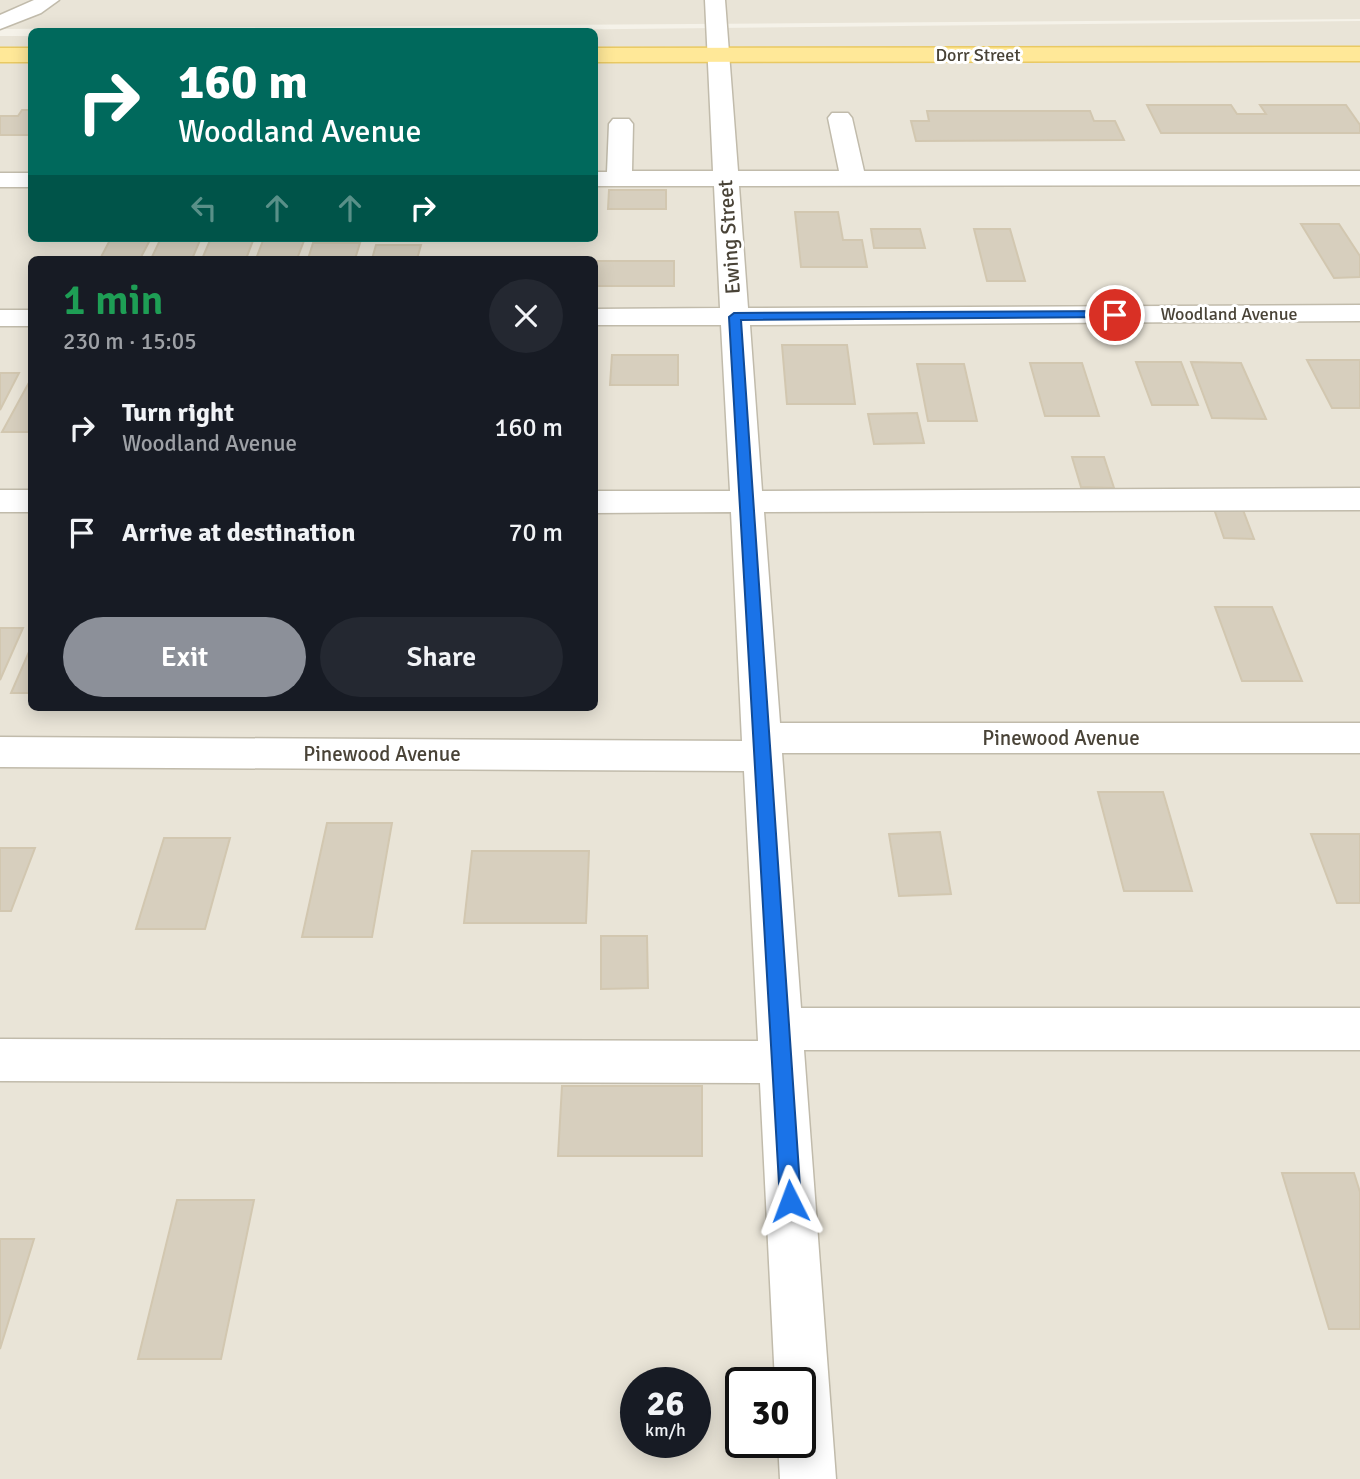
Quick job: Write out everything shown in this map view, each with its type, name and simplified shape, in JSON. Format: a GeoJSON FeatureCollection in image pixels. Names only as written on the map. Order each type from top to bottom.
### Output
{"type":"FeatureCollection","features":[{"type":"Feature","properties":{"kind":"main road"},"geometry":{"type":"LineString","coordinates":[[0,55],[28,47]]}},
{"type":"Feature","properties":{"kind":"main road","name":"Dorr Street"},"geometry":{"type":"LineString","coordinates":[[598,55],[1360,54]]}},
{"type":"Feature","properties":{"kind":"street"},"geometry":{"type":"LineString","coordinates":[[0,23],[49,0]]}},
{"type":"Feature","properties":{"kind":"street"},"geometry":{"type":"LineString","coordinates":[[43,28],[61,0]]}},
{"type":"Feature","properties":{"kind":"street","name":"Ewing Street"},"geometry":{"type":"LineString","coordinates":[[715,0],[808,1479]]}},
{"type":"Feature","properties":{"kind":"street"},"geometry":{"type":"LineString","coordinates":[[840,118],[853,179]]}},
{"type":"Feature","properties":{"kind":"street"},"geometry":{"type":"LineString","coordinates":[[621,124],[607,179],[1360,178]]}},
{"type":"Feature","properties":{"kind":"street"},"geometry":{"type":"LineString","coordinates":[[0,180],[28,180]]}},
{"type":"Feature","properties":{"kind":"street","name":"Woodland Avenue"},"geometry":{"type":"LineString","coordinates":[[598,317],[1360,313]]}},
{"type":"Feature","properties":{"kind":"street"},"geometry":{"type":"LineString","coordinates":[[0,318],[28,318]]}},
{"type":"Feature","properties":{"kind":"street"},"geometry":{"type":"LineString","coordinates":[[598,502],[1360,499]]}},
{"type":"Feature","properties":{"kind":"street"},"geometry":{"type":"LineString","coordinates":[[0,501],[28,501]]}},
{"type":"Feature","properties":{"kind":"street","name":"Pinewood Avenue"},"geometry":{"type":"LineString","coordinates":[[0,752],[763,747],[1360,738]]}},
{"type":"Feature","properties":{"kind":"street"},"geometry":{"type":"LineString","coordinates":[[0,1060],[780,1045],[1360,1030]]}},
{"type":"Feature","properties":{"kind":"shaded area"},"geometry":{"type":"Polygon","coordinates":[[[0,0],[1360,0],[1360,19],[0,29],[0,0]]]}},
{"type":"Feature","properties":{"kind":"shaded area"},"geometry":{"type":"Polygon","coordinates":[[[1360,21],[1360,1479],[0,1479],[0,36],[28,36],[28,242],[598,242],[598,29],[1360,21]]]}},
{"type":"Feature","properties":{"kind":"building"},"geometry":{"type":"Polygon","coordinates":[[[1147,105],[1231,105],[1237,114],[1266,114],[1260,105],[1346,105],[1360,125],[1360,133],[1161,133],[1147,105]]]}},
{"type":"Feature","properties":{"kind":"building"},"geometry":{"type":"Polygon","coordinates":[[[22,110],[28,110],[28,135],[0,135],[0,116],[18,116],[22,110]]]}},
{"type":"Feature","properties":{"kind":"building"},"geometry":{"type":"Polygon","coordinates":[[[927,111],[1090,111],[1094,121],[1115,121],[1124,140],[916,141],[911,121],[929,121],[927,111]]]}},
{"type":"Feature","properties":{"kind":"building"},"geometry":{"type":"Polygon","coordinates":[[[609,190],[666,190],[666,209],[608,209],[609,190]]]}},
{"type":"Feature","properties":{"kind":"building"},"geometry":{"type":"Polygon","coordinates":[[[795,212],[838,212],[843,240],[862,240],[867,267],[801,267],[795,212]]]}},
{"type":"Feature","properties":{"kind":"building"},"geometry":{"type":"Polygon","coordinates":[[[1301,224],[1339,224],[1360,256],[1360,277],[1334,278],[1301,224]]]}},
{"type":"Feature","properties":{"kind":"building"},"geometry":{"type":"Polygon","coordinates":[[[871,229],[920,229],[925,248],[874,248],[871,229]]]}},
{"type":"Feature","properties":{"kind":"building"},"geometry":{"type":"Polygon","coordinates":[[[974,229],[1010,229],[1025,281],[987,281],[974,229]]]}},
{"type":"Feature","properties":{"kind":"building"},"geometry":{"type":"Polygon","coordinates":[[[109,242],[149,242],[142,256],[102,256],[109,242]]]}},
{"type":"Feature","properties":{"kind":"building"},"geometry":{"type":"Polygon","coordinates":[[[159,242],[199,242],[193,256],[152,256],[159,242]]]}},
{"type":"Feature","properties":{"kind":"building"},"geometry":{"type":"Polygon","coordinates":[[[209,242],[252,242],[247,256],[203,256],[209,242]]]}},
{"type":"Feature","properties":{"kind":"building"},"geometry":{"type":"Polygon","coordinates":[[[262,242],[303,242],[298,256],[257,256],[262,242]]]}},
{"type":"Feature","properties":{"kind":"building"},"geometry":{"type":"Polygon","coordinates":[[[313,243],[360,243],[356,256],[309,256],[313,243]]]}},
{"type":"Feature","properties":{"kind":"building"},"geometry":{"type":"Polygon","coordinates":[[[376,245],[421,245],[418,256],[373,256],[376,245]]]}},
{"type":"Feature","properties":{"kind":"building"},"geometry":{"type":"Polygon","coordinates":[[[598,261],[674,261],[674,286],[598,286],[598,261]]]}},
{"type":"Feature","properties":{"kind":"building"},"geometry":{"type":"Polygon","coordinates":[[[782,345],[847,345],[855,404],[787,404],[782,345]]]}},
{"type":"Feature","properties":{"kind":"building"},"geometry":{"type":"Polygon","coordinates":[[[612,355],[678,355],[678,385],[610,385],[612,355]]]}},
{"type":"Feature","properties":{"kind":"building"},"geometry":{"type":"Polygon","coordinates":[[[1307,360],[1360,360],[1360,408],[1332,408],[1307,360]]]}},
{"type":"Feature","properties":{"kind":"building"},"geometry":{"type":"Polygon","coordinates":[[[1136,362],[1181,362],[1198,405],[1152,405],[1136,362]]]}},
{"type":"Feature","properties":{"kind":"building"},"geometry":{"type":"Polygon","coordinates":[[[1191,362],[1241,363],[1266,419],[1212,418],[1191,362]]]}},
{"type":"Feature","properties":{"kind":"building"},"geometry":{"type":"Polygon","coordinates":[[[1030,363],[1082,363],[1099,416],[1045,416],[1030,363]]]}},
{"type":"Feature","properties":{"kind":"building"},"geometry":{"type":"Polygon","coordinates":[[[917,364],[964,364],[977,421],[928,421],[917,364]]]}},
{"type":"Feature","properties":{"kind":"building"},"geometry":{"type":"Polygon","coordinates":[[[0,373],[19,373],[0,410],[0,373]]]}},
{"type":"Feature","properties":{"kind":"building"},"geometry":{"type":"Polygon","coordinates":[[[28,384],[28,432],[2,432],[28,384]]]}},
{"type":"Feature","properties":{"kind":"building"},"geometry":{"type":"Polygon","coordinates":[[[917,413],[924,443],[874,444],[868,414],[917,413]]]}},
{"type":"Feature","properties":{"kind":"building"},"geometry":{"type":"Polygon","coordinates":[[[1072,457],[1104,457],[1114,488],[1081,487],[1072,457]]]}},
{"type":"Feature","properties":{"kind":"building"},"geometry":{"type":"Polygon","coordinates":[[[1214,509],[1243,510],[1254,539],[1224,538],[1214,509]]]}},
{"type":"Feature","properties":{"kind":"building"},"geometry":{"type":"Polygon","coordinates":[[[1215,607],[1272,607],[1302,681],[1242,681],[1215,607]]]}},
{"type":"Feature","properties":{"kind":"building"},"geometry":{"type":"Polygon","coordinates":[[[0,628],[23,628],[0,680],[0,628]]]}},
{"type":"Feature","properties":{"kind":"building"},"geometry":{"type":"Polygon","coordinates":[[[28,654],[28,693],[11,693],[28,654]]]}},
{"type":"Feature","properties":{"kind":"building"},"geometry":{"type":"Polygon","coordinates":[[[1098,792],[1163,792],[1192,891],[1124,891],[1098,792]]]}},
{"type":"Feature","properties":{"kind":"building"},"geometry":{"type":"Polygon","coordinates":[[[327,823],[392,823],[372,937],[302,937],[327,823]]]}},
{"type":"Feature","properties":{"kind":"building"},"geometry":{"type":"Polygon","coordinates":[[[940,832],[951,894],[899,896],[889,834],[940,832]]]}},
{"type":"Feature","properties":{"kind":"building"},"geometry":{"type":"Polygon","coordinates":[[[1311,834],[1360,834],[1360,903],[1337,903],[1311,834]]]}},
{"type":"Feature","properties":{"kind":"building"},"geometry":{"type":"Polygon","coordinates":[[[164,838],[230,838],[205,929],[136,929],[164,838]]]}},
{"type":"Feature","properties":{"kind":"building"},"geometry":{"type":"Polygon","coordinates":[[[0,848],[35,848],[11,911],[0,911],[0,848]]]}},
{"type":"Feature","properties":{"kind":"building"},"geometry":{"type":"Polygon","coordinates":[[[472,851],[589,851],[586,923],[464,923],[472,851]]]}},
{"type":"Feature","properties":{"kind":"building"},"geometry":{"type":"Polygon","coordinates":[[[601,936],[647,936],[648,988],[601,989],[601,936]]]}},
{"type":"Feature","properties":{"kind":"building"},"geometry":{"type":"Polygon","coordinates":[[[562,1086],[702,1086],[702,1156],[558,1156],[562,1086]]]}},
{"type":"Feature","properties":{"kind":"building"},"geometry":{"type":"Polygon","coordinates":[[[1282,1173],[1354,1173],[1360,1192],[1360,1329],[1329,1329],[1282,1173]]]}},
{"type":"Feature","properties":{"kind":"building"},"geometry":{"type":"Polygon","coordinates":[[[177,1200],[254,1200],[221,1359],[138,1359],[177,1200]]]}},
{"type":"Feature","properties":{"kind":"building"},"geometry":{"type":"Polygon","coordinates":[[[0,1239],[34,1239],[0,1349],[0,1239]]]}},
{"type":"Feature","properties":{"kind":"route"},"geometry":{"type":"LineString","coordinates":[[790,1201],[764,756],[734,317],[1115,315]]}}]}
